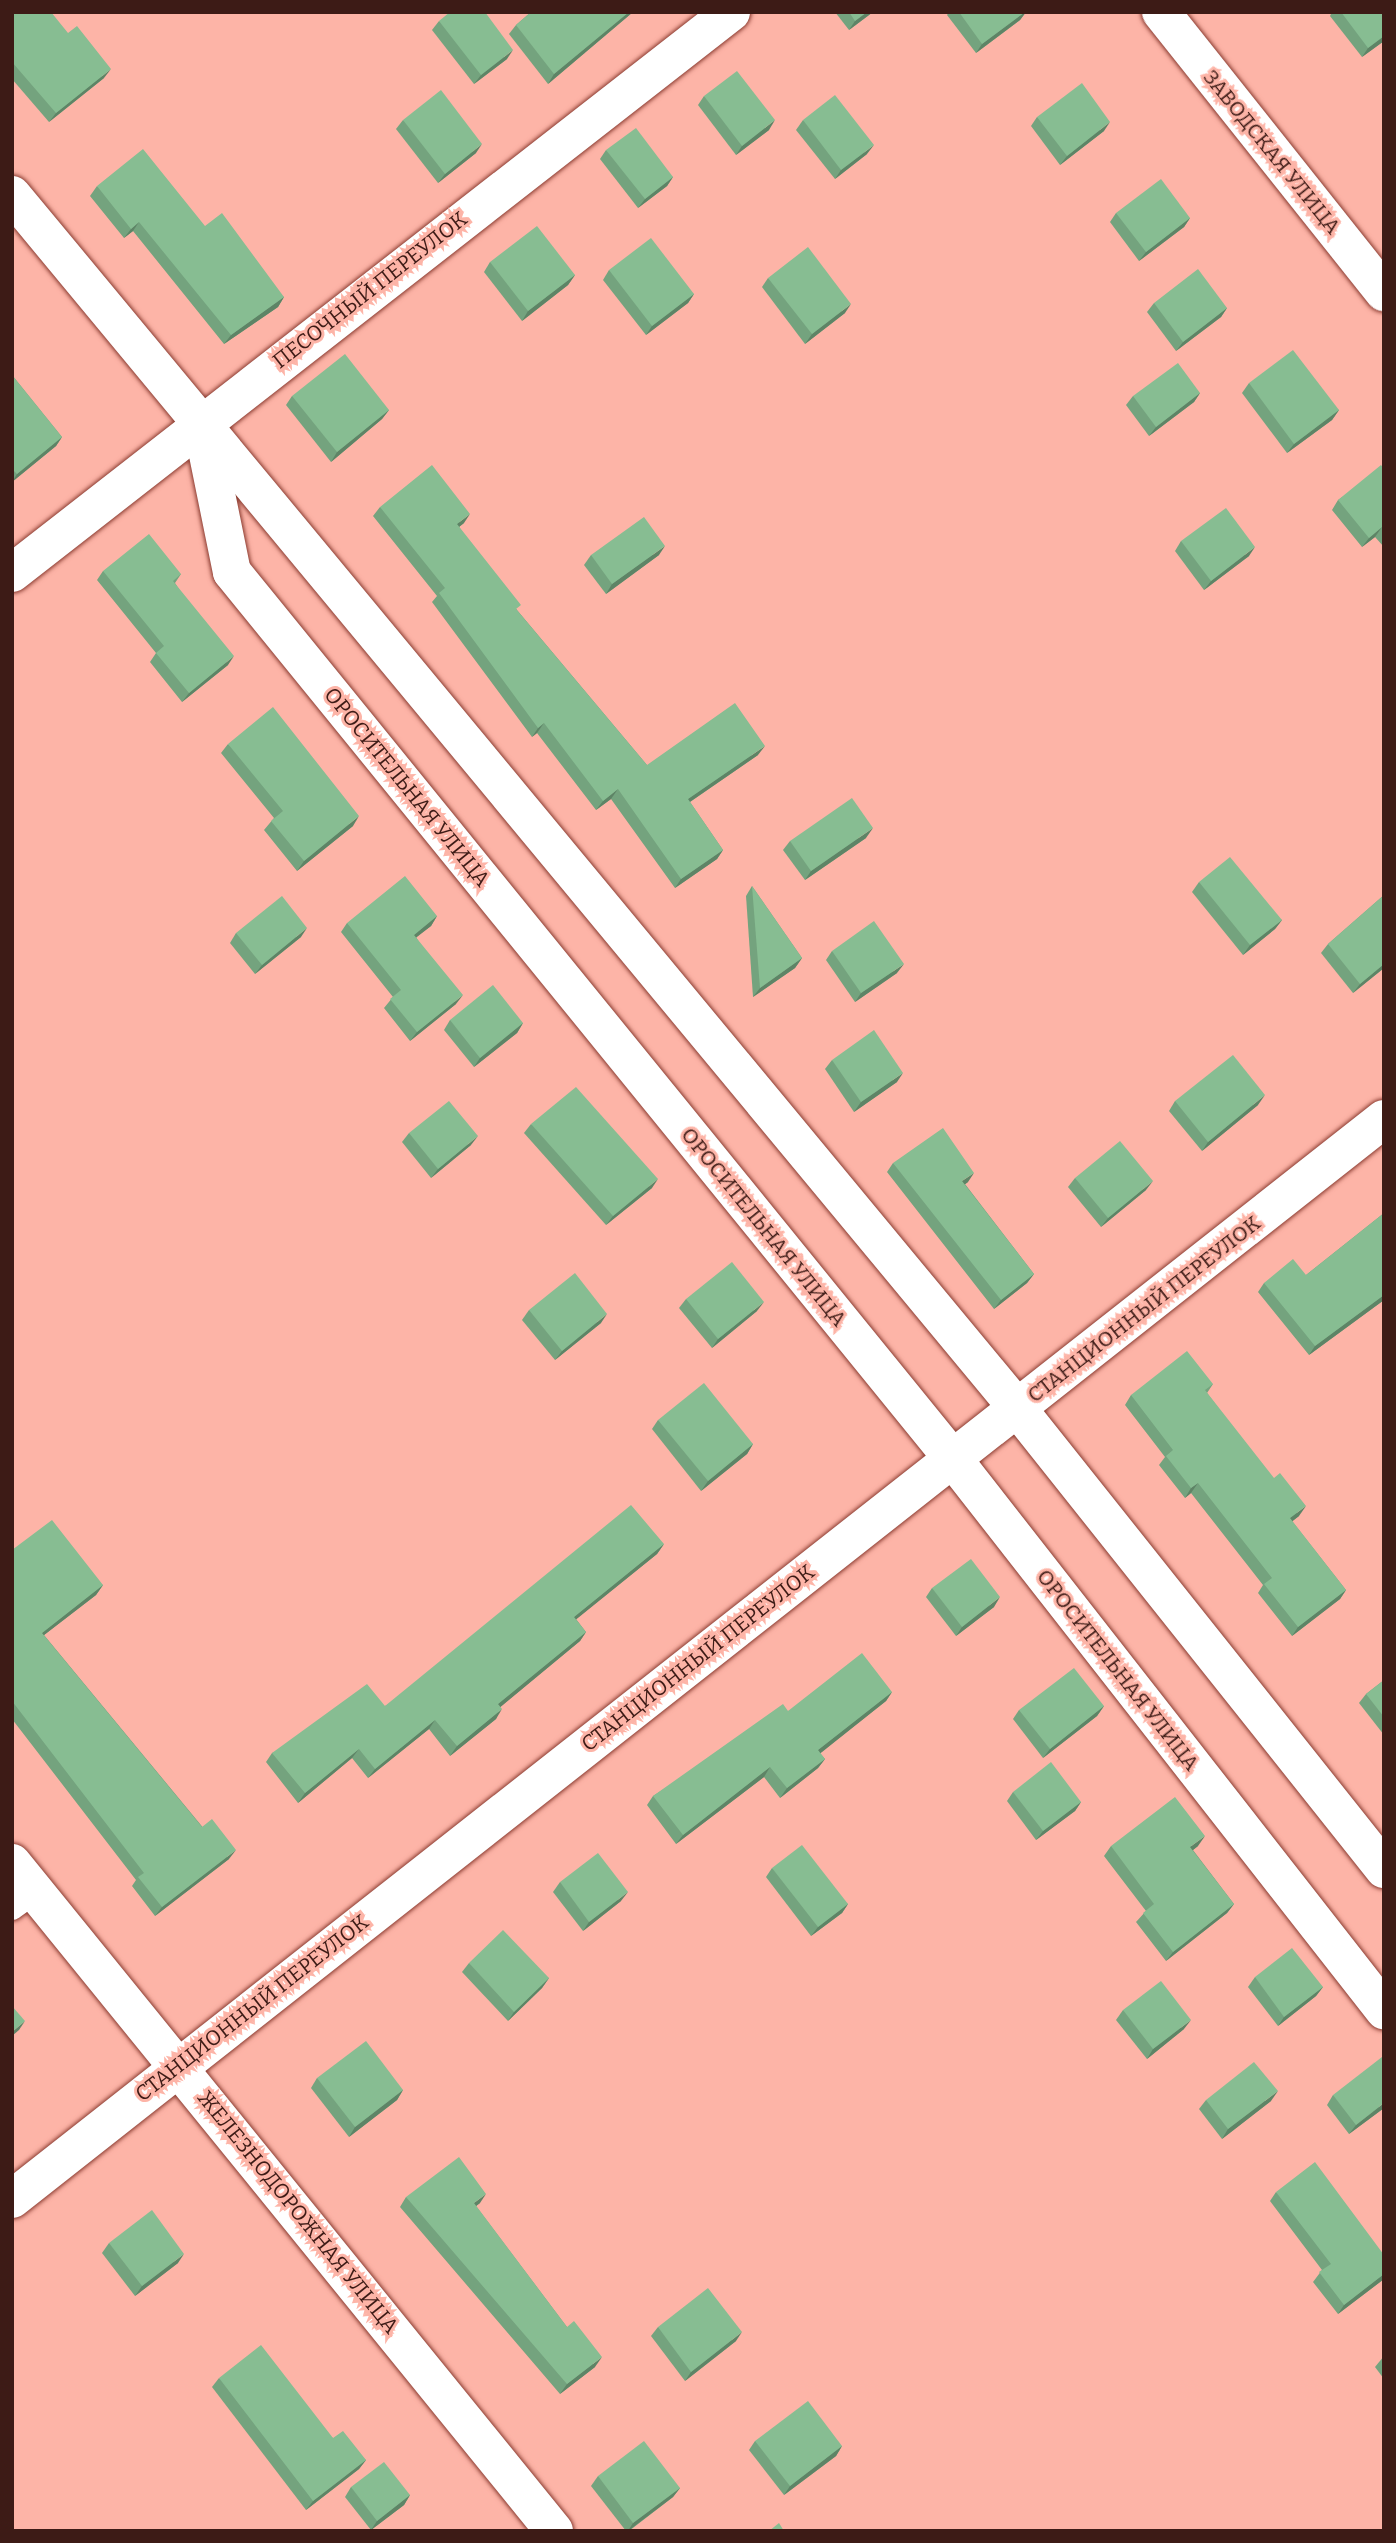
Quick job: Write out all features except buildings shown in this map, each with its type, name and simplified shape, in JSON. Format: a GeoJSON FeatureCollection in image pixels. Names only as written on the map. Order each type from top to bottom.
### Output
{"type":"FeatureCollection","features":[{"type":"Feature","properties":{"kind":"street","name":"ПЕСОЧНЫЙ ПЕРЕУЛОК"},"geometry":{"type":"LineString","coordinates":[[12,573],[201,421],[731,12]]}},
{"type":"Feature","properties":{"kind":"street","name":"ЗАВОДСКАЯ УЛИЦА"},"geometry":{"type":"LineString","coordinates":[[1161,12],[1384,292]]}},
{"type":"Feature","properties":{"kind":"street","name":"ОРОСИТЕЛЬНАЯ УЛИЦА"},"geometry":{"type":"LineString","coordinates":[[12,195],[1018,1409],[1384,1869]]}},
{"type":"Feature","properties":{"kind":"street","name":"ОРОСИТЕЛЬНАЯ УЛИЦА"},"geometry":{"type":"LineString","coordinates":[[201,421],[232,572],[953,1459],[1384,2010]]}},
{"type":"Feature","properties":{"kind":"street","name":"СТАНЦИОННЫЙ ПЕРЕУЛОК"},"geometry":{"type":"LineString","coordinates":[[12,2199],[1384,1119]]}},
{"type":"Feature","properties":{"kind":"street","name":"ЖЕЛЕЗНОДОРОЖНАЯ УЛИЦА"},"geometry":{"type":"LineString","coordinates":[[20,1887],[179,2065],[554,2531]]}}]}
